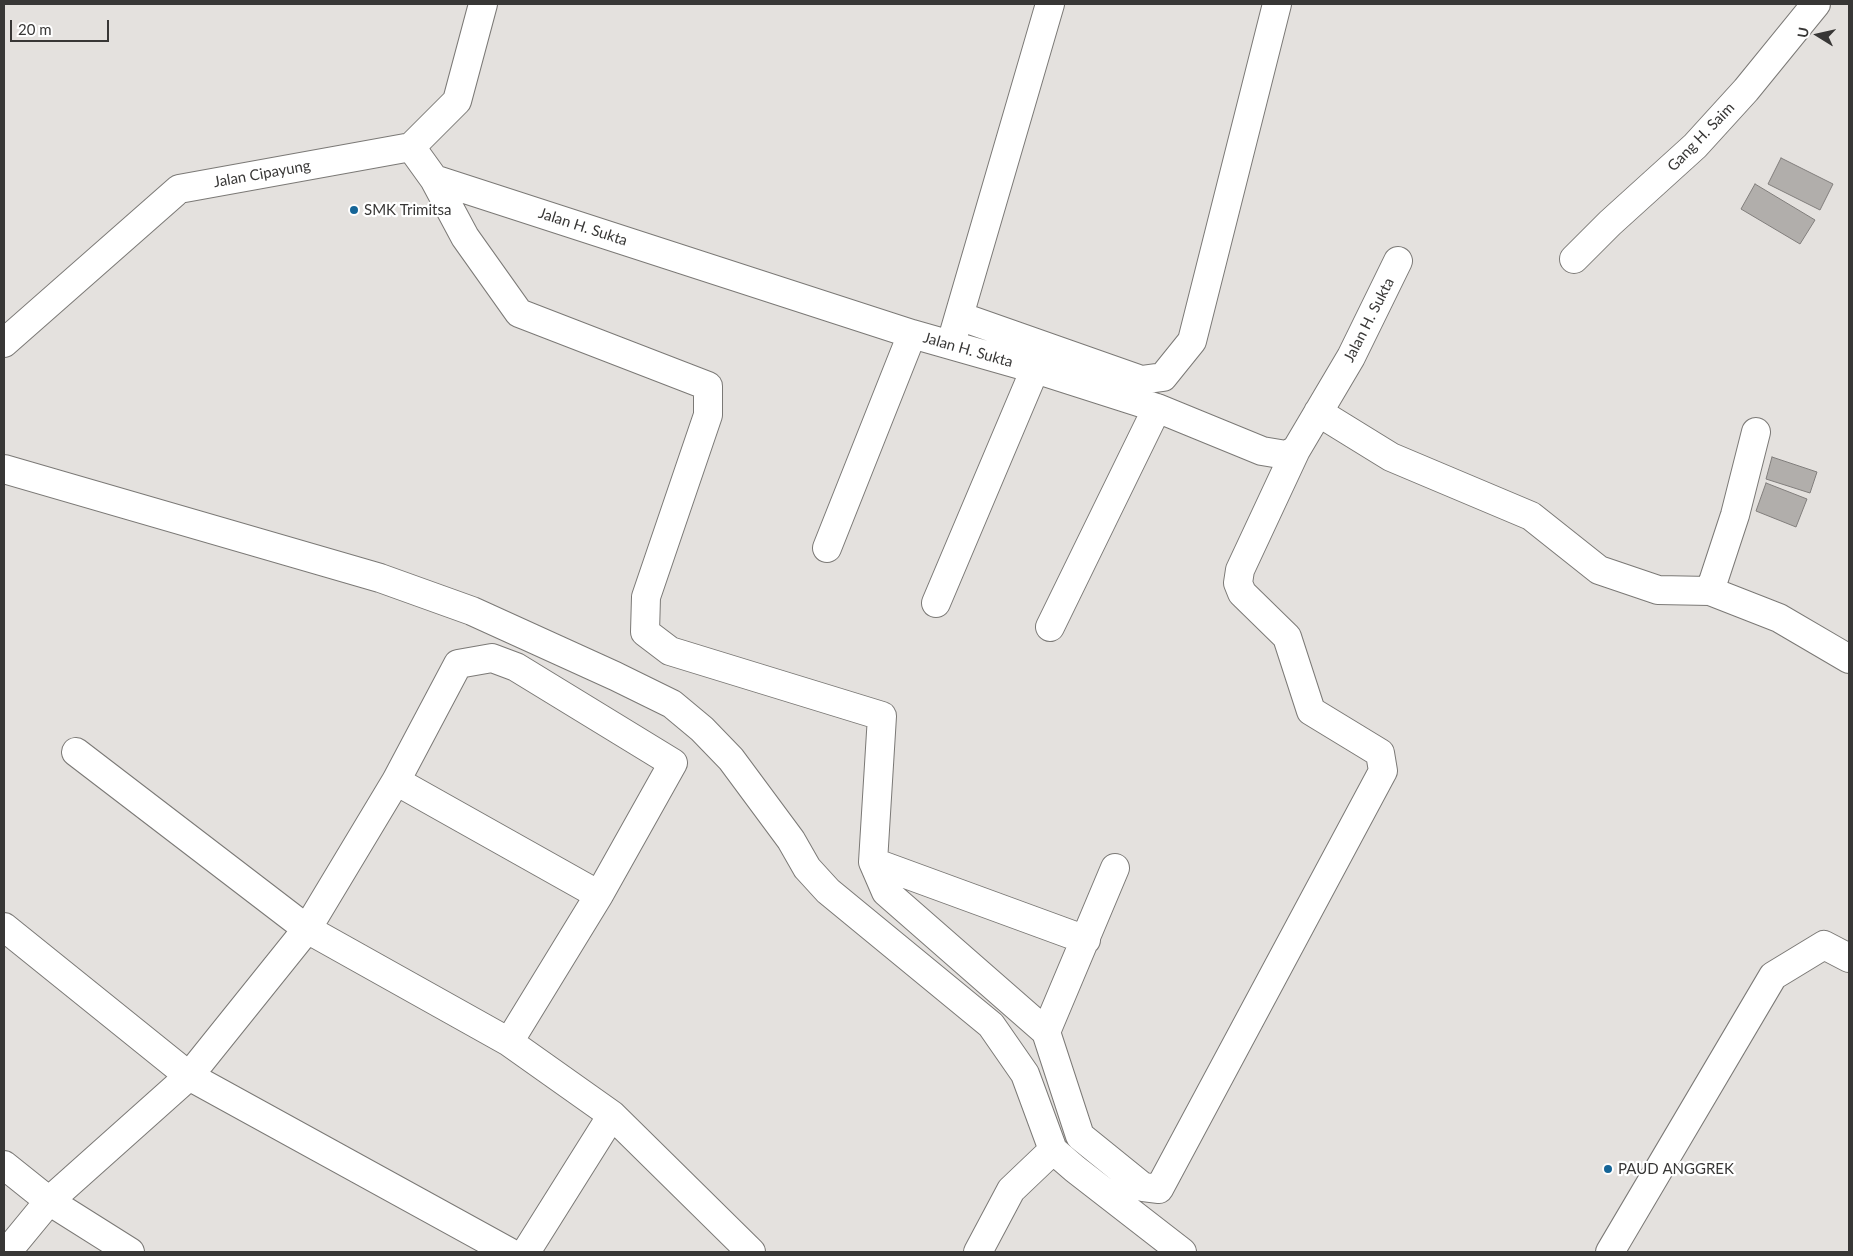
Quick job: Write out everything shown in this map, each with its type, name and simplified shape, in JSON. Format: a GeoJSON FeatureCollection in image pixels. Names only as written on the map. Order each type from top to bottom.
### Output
{"type":"FeatureCollection","features":[{"type":"Feature","properties":{"kind":"street"},"geometry":{"type":"LineString","coordinates":[[482,4],[457,101],[410,147],[434,179],[465,237],[519,313],[708,386],[708,415],[646,597],[645,632],[670,651],[882,716],[873,862],[886,892],[1046,1032],[1080,1136],[1143,1187],[1159,1189],[1383,771],[1380,753],[1311,711],[1287,637],[1242,593],[1238,583],[1240,570],[1296,450]]}},
{"type":"Feature","properties":{"kind":"street"},"geometry":{"type":"LineString","coordinates":[[950,344],[1050,4]]}},
{"type":"Feature","properties":{"kind":"street"},"geometry":{"type":"LineString","coordinates":[[959,316],[1141,380],[1163,377],[1192,341],[1276,4]]}},
{"type":"Feature","properties":{"kind":"street","name":"Gang H. Saim"},"geometry":{"type":"LineString","coordinates":[[1574,259],[1610,223],[1695,146],[1746,90],[1816,4]]}},
{"type":"Feature","properties":{"kind":"street","name":"Jalan Cipayung"},"geometry":{"type":"LineString","coordinates":[[4,343],[180,190],[410,147]]}},
{"type":"Feature","properties":{"kind":"street","name":"Jalan H. Sukta"},"geometry":{"type":"LineString","coordinates":[[434,179],[912,334],[1035,369],[1157,408],[1262,450],[1286,455],[1296,450],[1352,357],[1398,261]]}},
{"type":"Feature","properties":{"kind":"street"},"geometry":{"type":"LineString","coordinates":[[827,548],[912,334]]}},
{"type":"Feature","properties":{"kind":"street"},"geometry":{"type":"LineString","coordinates":[[936,603],[1035,369]]}},
{"type":"Feature","properties":{"kind":"street"},"geometry":{"type":"LineString","coordinates":[[1050,627],[1157,408]]}},
{"type":"Feature","properties":{"kind":"street"},"geometry":{"type":"LineString","coordinates":[[1318,412],[1391,457],[1532,516],[1599,570],[1658,590],[1710,591],[1779,618],[1849,659]]}},
{"type":"Feature","properties":{"kind":"street"},"geometry":{"type":"LineString","coordinates":[[1710,591],[1735,515],[1756,432]]}},
{"type":"Feature","properties":{"kind":"street"},"geometry":{"type":"LineString","coordinates":[[4,469],[380,578],[472,611],[616,676],[672,704],[702,728],[730,758],[791,840],[807,868],[828,892],[991,1025],[1025,1074],[1053,1150],[1182,1252]]}},
{"type":"Feature","properties":{"kind":"street"},"geometry":{"type":"LineString","coordinates":[[7,1252],[49,1201],[190,1076],[307,929],[396,781],[458,664],[492,658],[516,667],[673,763],[599,895],[509,1042]]}},
{"type":"Feature","properties":{"kind":"street"},"geometry":{"type":"LineString","coordinates":[[76,752],[307,929],[509,1042],[612,1115],[751,1252]]}},
{"type":"Feature","properties":{"kind":"street"},"geometry":{"type":"LineString","coordinates":[[396,781],[599,895]]}},
{"type":"Feature","properties":{"kind":"street"},"geometry":{"type":"LineString","coordinates":[[873,862],[1086,940]]}},
{"type":"Feature","properties":{"kind":"street"},"geometry":{"type":"LineString","coordinates":[[1046,1032],[1115,868]]}},
{"type":"Feature","properties":{"kind":"street"},"geometry":{"type":"LineString","coordinates":[[4,928],[190,1076],[509,1252]]}},
{"type":"Feature","properties":{"kind":"street"},"geometry":{"type":"LineString","coordinates":[[1610,1252],[1773,976],[1824,945],[1849,958]]}},
{"type":"Feature","properties":{"kind":"street"},"geometry":{"type":"LineString","coordinates":[[526,1252],[612,1115]]}},
{"type":"Feature","properties":{"kind":"street"},"geometry":{"type":"LineString","coordinates":[[978,1252],[1011,1190],[1053,1150]]}},
{"type":"Feature","properties":{"kind":"street"},"geometry":{"type":"LineString","coordinates":[[4,1165],[49,1201],[130,1252]]}},
{"type":"Feature","properties":{"kind":"building"},"geometry":{"type":"Polygon","coordinates":[[[1781,158],[1833,184],[1820,210],[1768,184],[1781,158]]]}},
{"type":"Feature","properties":{"kind":"building"},"geometry":{"type":"Polygon","coordinates":[[[1755,184],[1815,220],[1800,244],[1741,209],[1755,184]]]}},
{"type":"Feature","properties":{"kind":"building"},"geometry":{"type":"Polygon","coordinates":[[[1772,457],[1817,472],[1810,493],[1766,479],[1772,457]]]}},
{"type":"Feature","properties":{"kind":"building"},"geometry":{"type":"Polygon","coordinates":[[[1766,483],[1807,499],[1796,527],[1756,511],[1766,483]]]}},
{"type":"Feature","properties":{"kind":"place","name":"SMK Trimitsa"},"geometry":{"type":"Point","coordinates":[354,210]}},
{"type":"Feature","properties":{"kind":"place","name":"PAUD ANGGREK"},"geometry":{"type":"Point","coordinates":[1608,1169]}}]}
